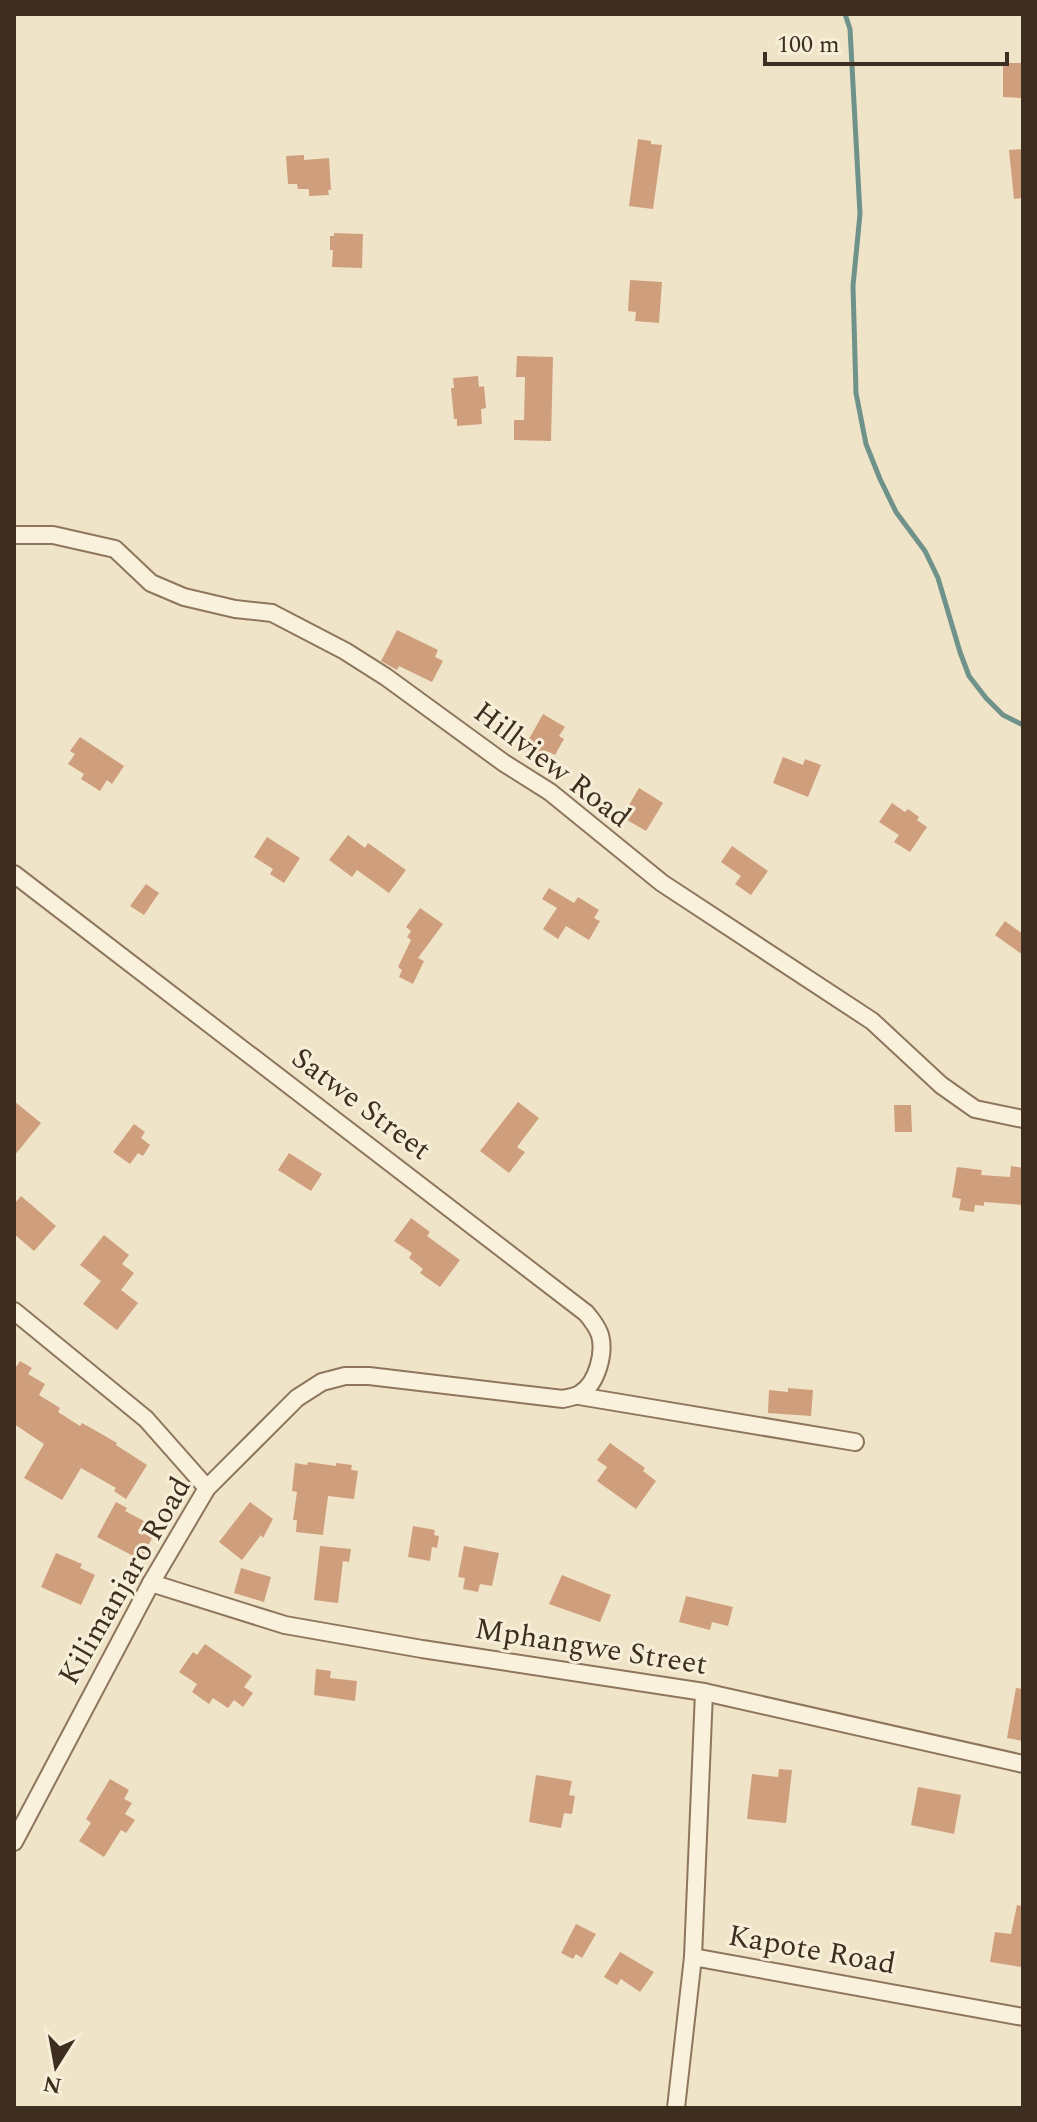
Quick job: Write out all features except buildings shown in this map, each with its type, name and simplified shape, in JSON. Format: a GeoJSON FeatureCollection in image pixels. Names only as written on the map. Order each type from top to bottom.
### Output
{"type":"FeatureCollection","features":[{"type":"Feature","properties":{"kind":"street","name":"Hillview Road"},"geometry":{"type":"LineString","coordinates":[[14,535],[53,535],[115,549],[151,583],[162,588],[184,597],[235,609],[272,613],[345,651],[550,792],[662,883],[872,1021],[941,1085],[975,1109],[1023,1119]]}},
{"type":"Feature","properties":{"kind":"street","name":"Satwe Street"},"geometry":{"type":"LineString","coordinates":[[14,874],[586,1313],[596,1325],[601,1339],[598,1367],[590,1386],[571,1397]]}},
{"type":"Feature","properties":{"kind":"street"},"geometry":{"type":"LineString","coordinates":[[14,1311],[146,1419],[207,1488]]}},
{"type":"Feature","properties":{"kind":"street","name":"Kilimanjaro Road"},"geometry":{"type":"LineString","coordinates":[[14,1842],[151,1583],[207,1488],[297,1398],[322,1382],[345,1376],[369,1376],[571,1397],[855,1442]]}},
{"type":"Feature","properties":{"kind":"street","name":"Mphangwe Street"},"geometry":{"type":"LineString","coordinates":[[151,1583],[285,1625],[704,1692],[1023,1764]]}},
{"type":"Feature","properties":{"kind":"street"},"geometry":{"type":"LineString","coordinates":[[693,1957],[704,1692]]}},
{"type":"Feature","properties":{"kind":"street","name":"Kapote Road"},"geometry":{"type":"LineString","coordinates":[[676,2108],[693,1957],[1023,2017]]}},
{"type":"Feature","properties":{"kind":"waterway"},"geometry":{"type":"LineString","coordinates":[[845,14],[850,29],[860,214],[853,286],[856,393],[866,444],[896,512],[925,551],[938,578],[969,676],[1003,715],[1023,725]]}}]}
